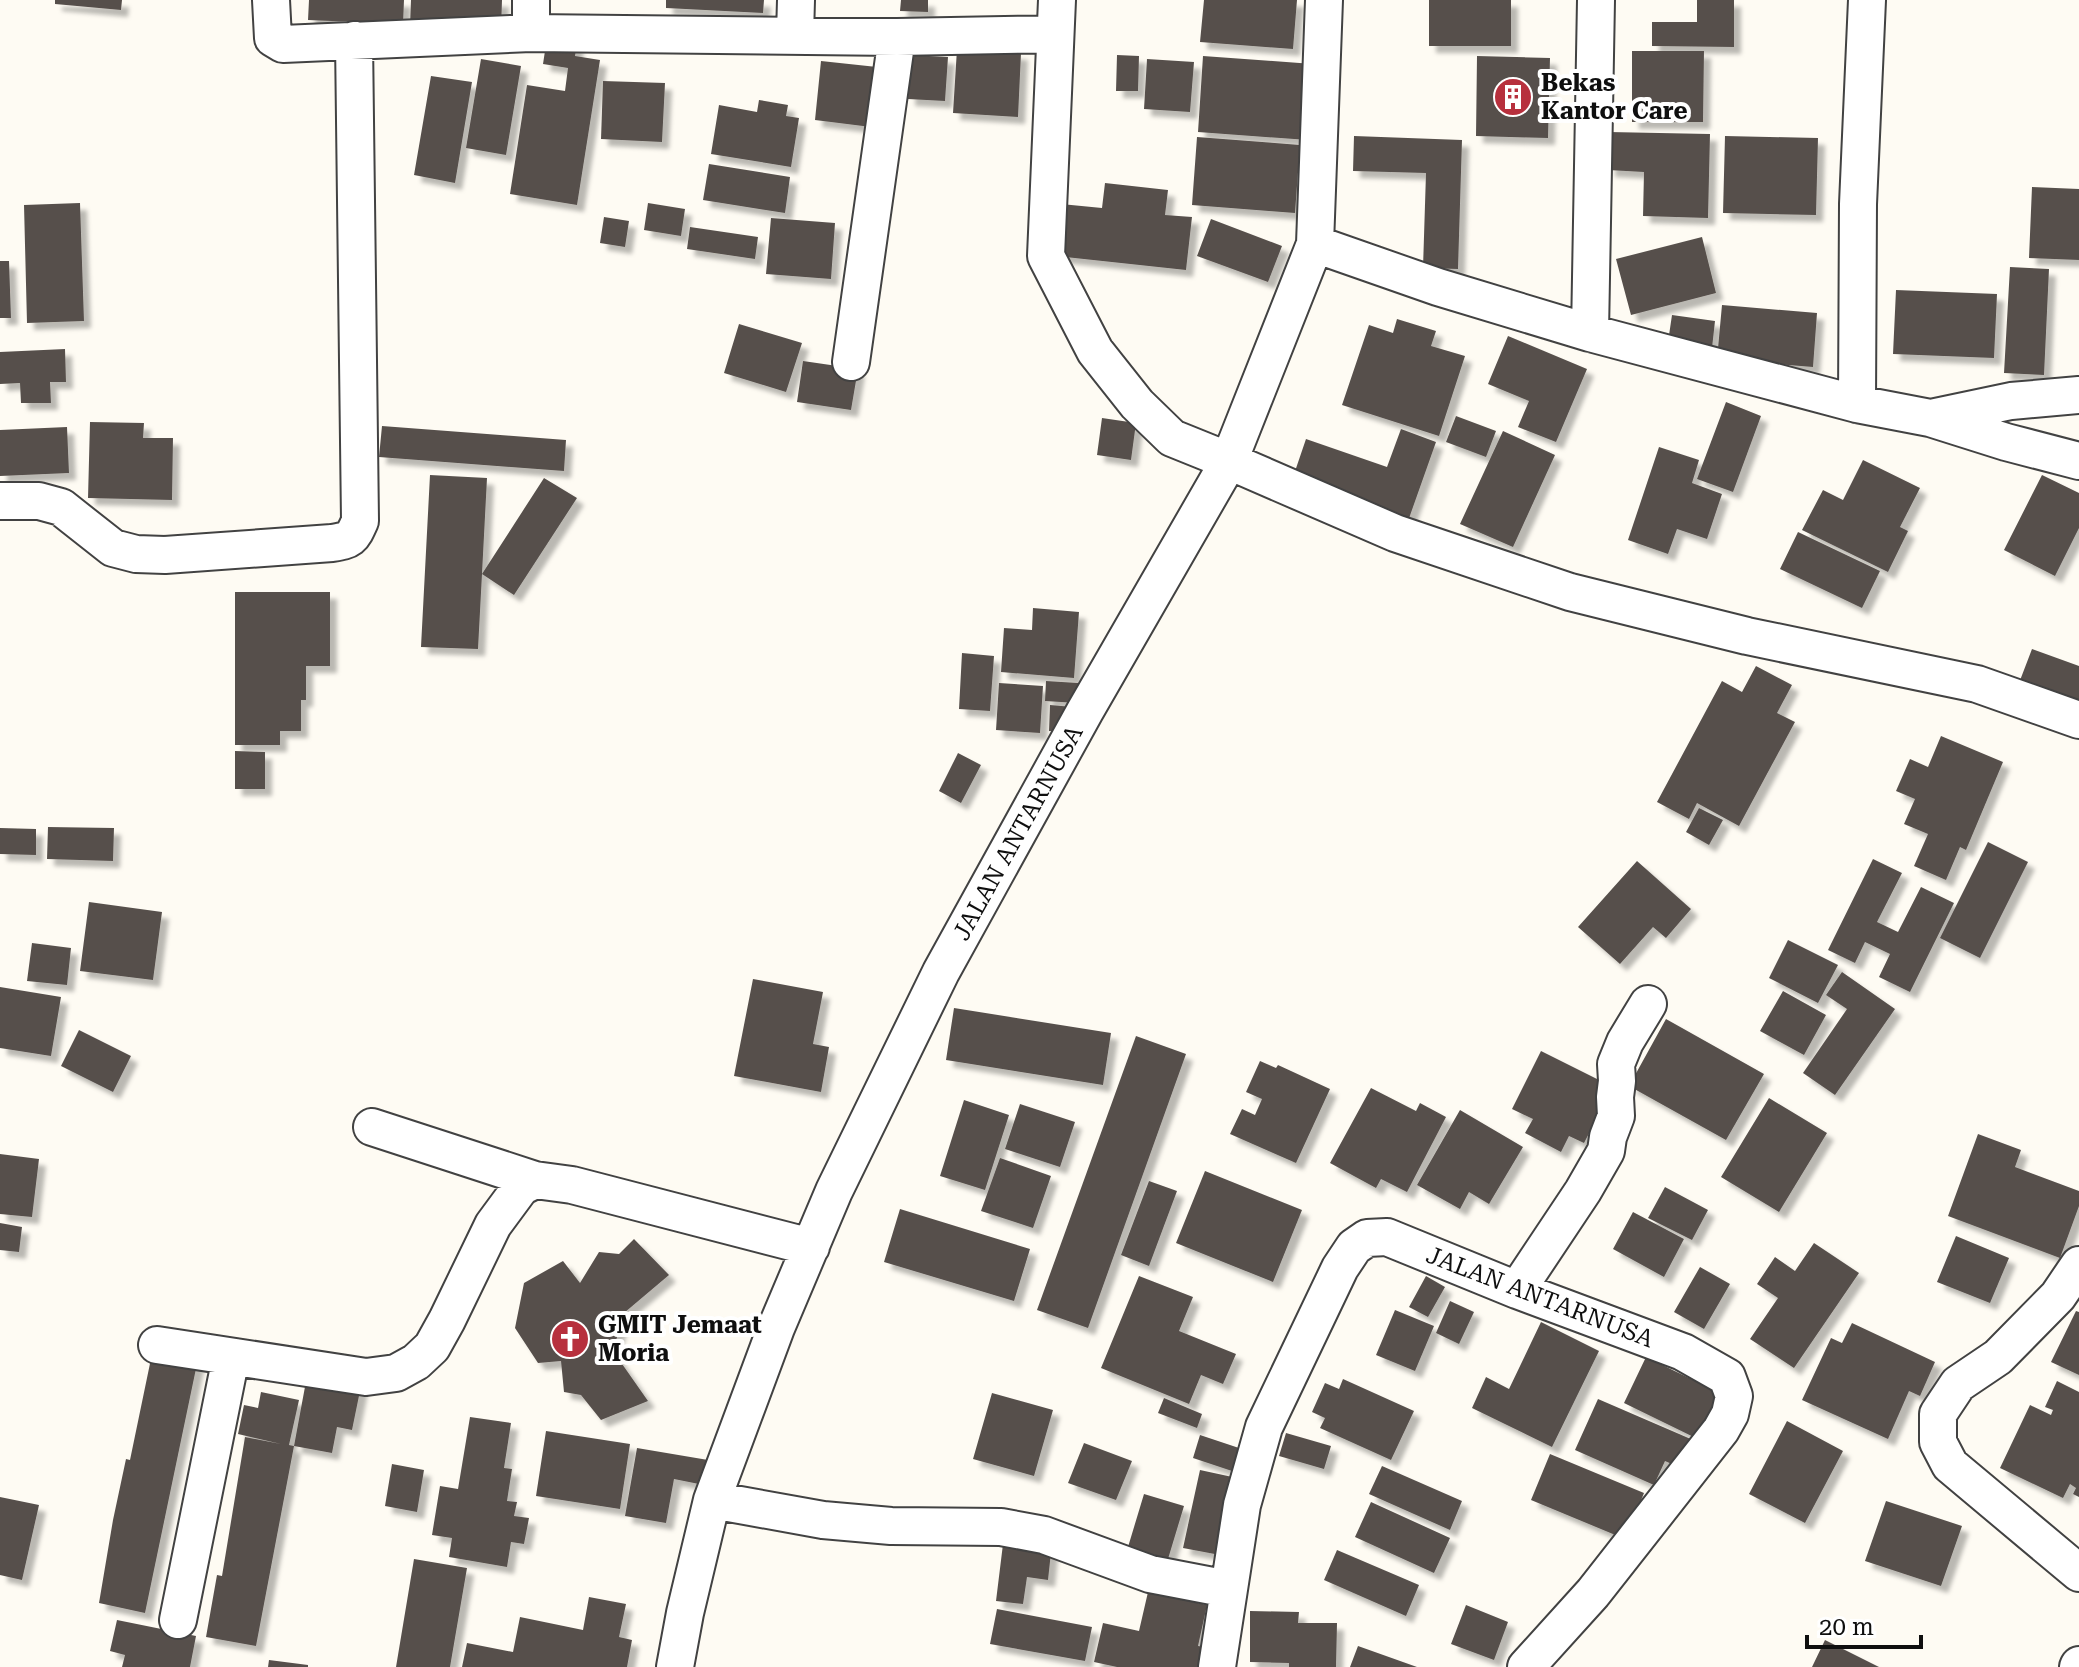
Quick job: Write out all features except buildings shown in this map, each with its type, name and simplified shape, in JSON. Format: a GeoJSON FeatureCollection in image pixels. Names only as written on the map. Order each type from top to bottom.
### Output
{"type":"FeatureCollection","features":[{"type":"Feature","properties":{"kind":"street"},"geometry":{"type":"LineString","coordinates":[[271,0],[273,38],[283,44],[354,40],[531,16],[795,17],[897,37],[1056,17],[1046,256],[1095,351],[1137,404],[1172,438],[1395,533],[1570,592],[1747,636],[1977,684],[2079,720]]}},
{"type":"Feature","properties":{"kind":"street","name":"JALAN ANTARNUSA"},"geometry":{"type":"LineString","coordinates":[[675,1667],[712,1500],[776,1328],[834,1191],[941,972],[1085,711],[1229,461],[1315,244],[1324,0]]}},
{"type":"Feature","properties":{"kind":"street"},"geometry":{"type":"LineString","coordinates":[[1590,333],[1596,0]]}},
{"type":"Feature","properties":{"kind":"street"},"geometry":{"type":"LineString","coordinates":[[1857,404],[1858,204],[1867,0]]}},
{"type":"Feature","properties":{"kind":"street"},"geometry":{"type":"LineString","coordinates":[[851,362],[897,37]]}},
{"type":"Feature","properties":{"kind":"street"},"geometry":{"type":"LineString","coordinates":[[0,501],[39,501],[61,507],[113,548],[136,554],[165,555],[332,543],[347,541],[353,536],[360,521],[354,40]]}},
{"type":"Feature","properties":{"kind":"street"},"geometry":{"type":"LineString","coordinates":[[1315,244],[1438,287],[1590,333],[1857,404],[1930,418],[2079,461]]}},
{"type":"Feature","properties":{"kind":"street"},"geometry":{"type":"LineString","coordinates":[[1930,418],[2011,401],[2079,395]]}},
{"type":"Feature","properties":{"kind":"street"},"geometry":{"type":"LineString","coordinates":[[1517,1290],[1606,1151],[1616,1116],[1616,1064],[1625,1042],[1648,1004]]}},
{"type":"Feature","properties":{"kind":"street"},"geometry":{"type":"LineString","coordinates":[[372,1127],[535,1180],[572,1185],[811,1247]]}},
{"type":"Feature","properties":{"kind":"street"},"geometry":{"type":"LineString","coordinates":[[157,1345],[366,1377],[396,1373],[416,1362],[432,1347],[493,1225],[521,1187],[535,1180]]}},
{"type":"Feature","properties":{"kind":"street","name":"JALAN ANTARNUSA"},"geometry":{"type":"LineString","coordinates":[[1217,1667],[1242,1505],[1264,1427],[1340,1268],[1354,1247],[1367,1238],[1387,1237],[1683,1352],[1727,1377],[1734,1396],[1730,1414],[1721,1430],[1593,1593],[1526,1667]]}},
{"type":"Feature","properties":{"kind":"street"},"geometry":{"type":"LineString","coordinates":[[2079,1265],[2058,1296],[1998,1357],[1958,1384],[1938,1414],[1938,1442],[1950,1465],[2079,1573]]}},
{"type":"Feature","properties":{"kind":"street"},"geometry":{"type":"LineString","coordinates":[[178,1620],[231,1357]]}},
{"type":"Feature","properties":{"kind":"street"},"geometry":{"type":"LineString","coordinates":[[712,1500],[823,1520],[891,1526],[1001,1527],[1044,1535],[1150,1574],[1228,1589]]}},
{"type":"Feature","properties":{"kind":"place","name":"Bekas Kantor Care"},"geometry":{"type":"Point","coordinates":[1513,97]}},
{"type":"Feature","properties":{"kind":"place","name":"GMIT Jemaat Moria"},"geometry":{"type":"Point","coordinates":[570,1339]}}]}
